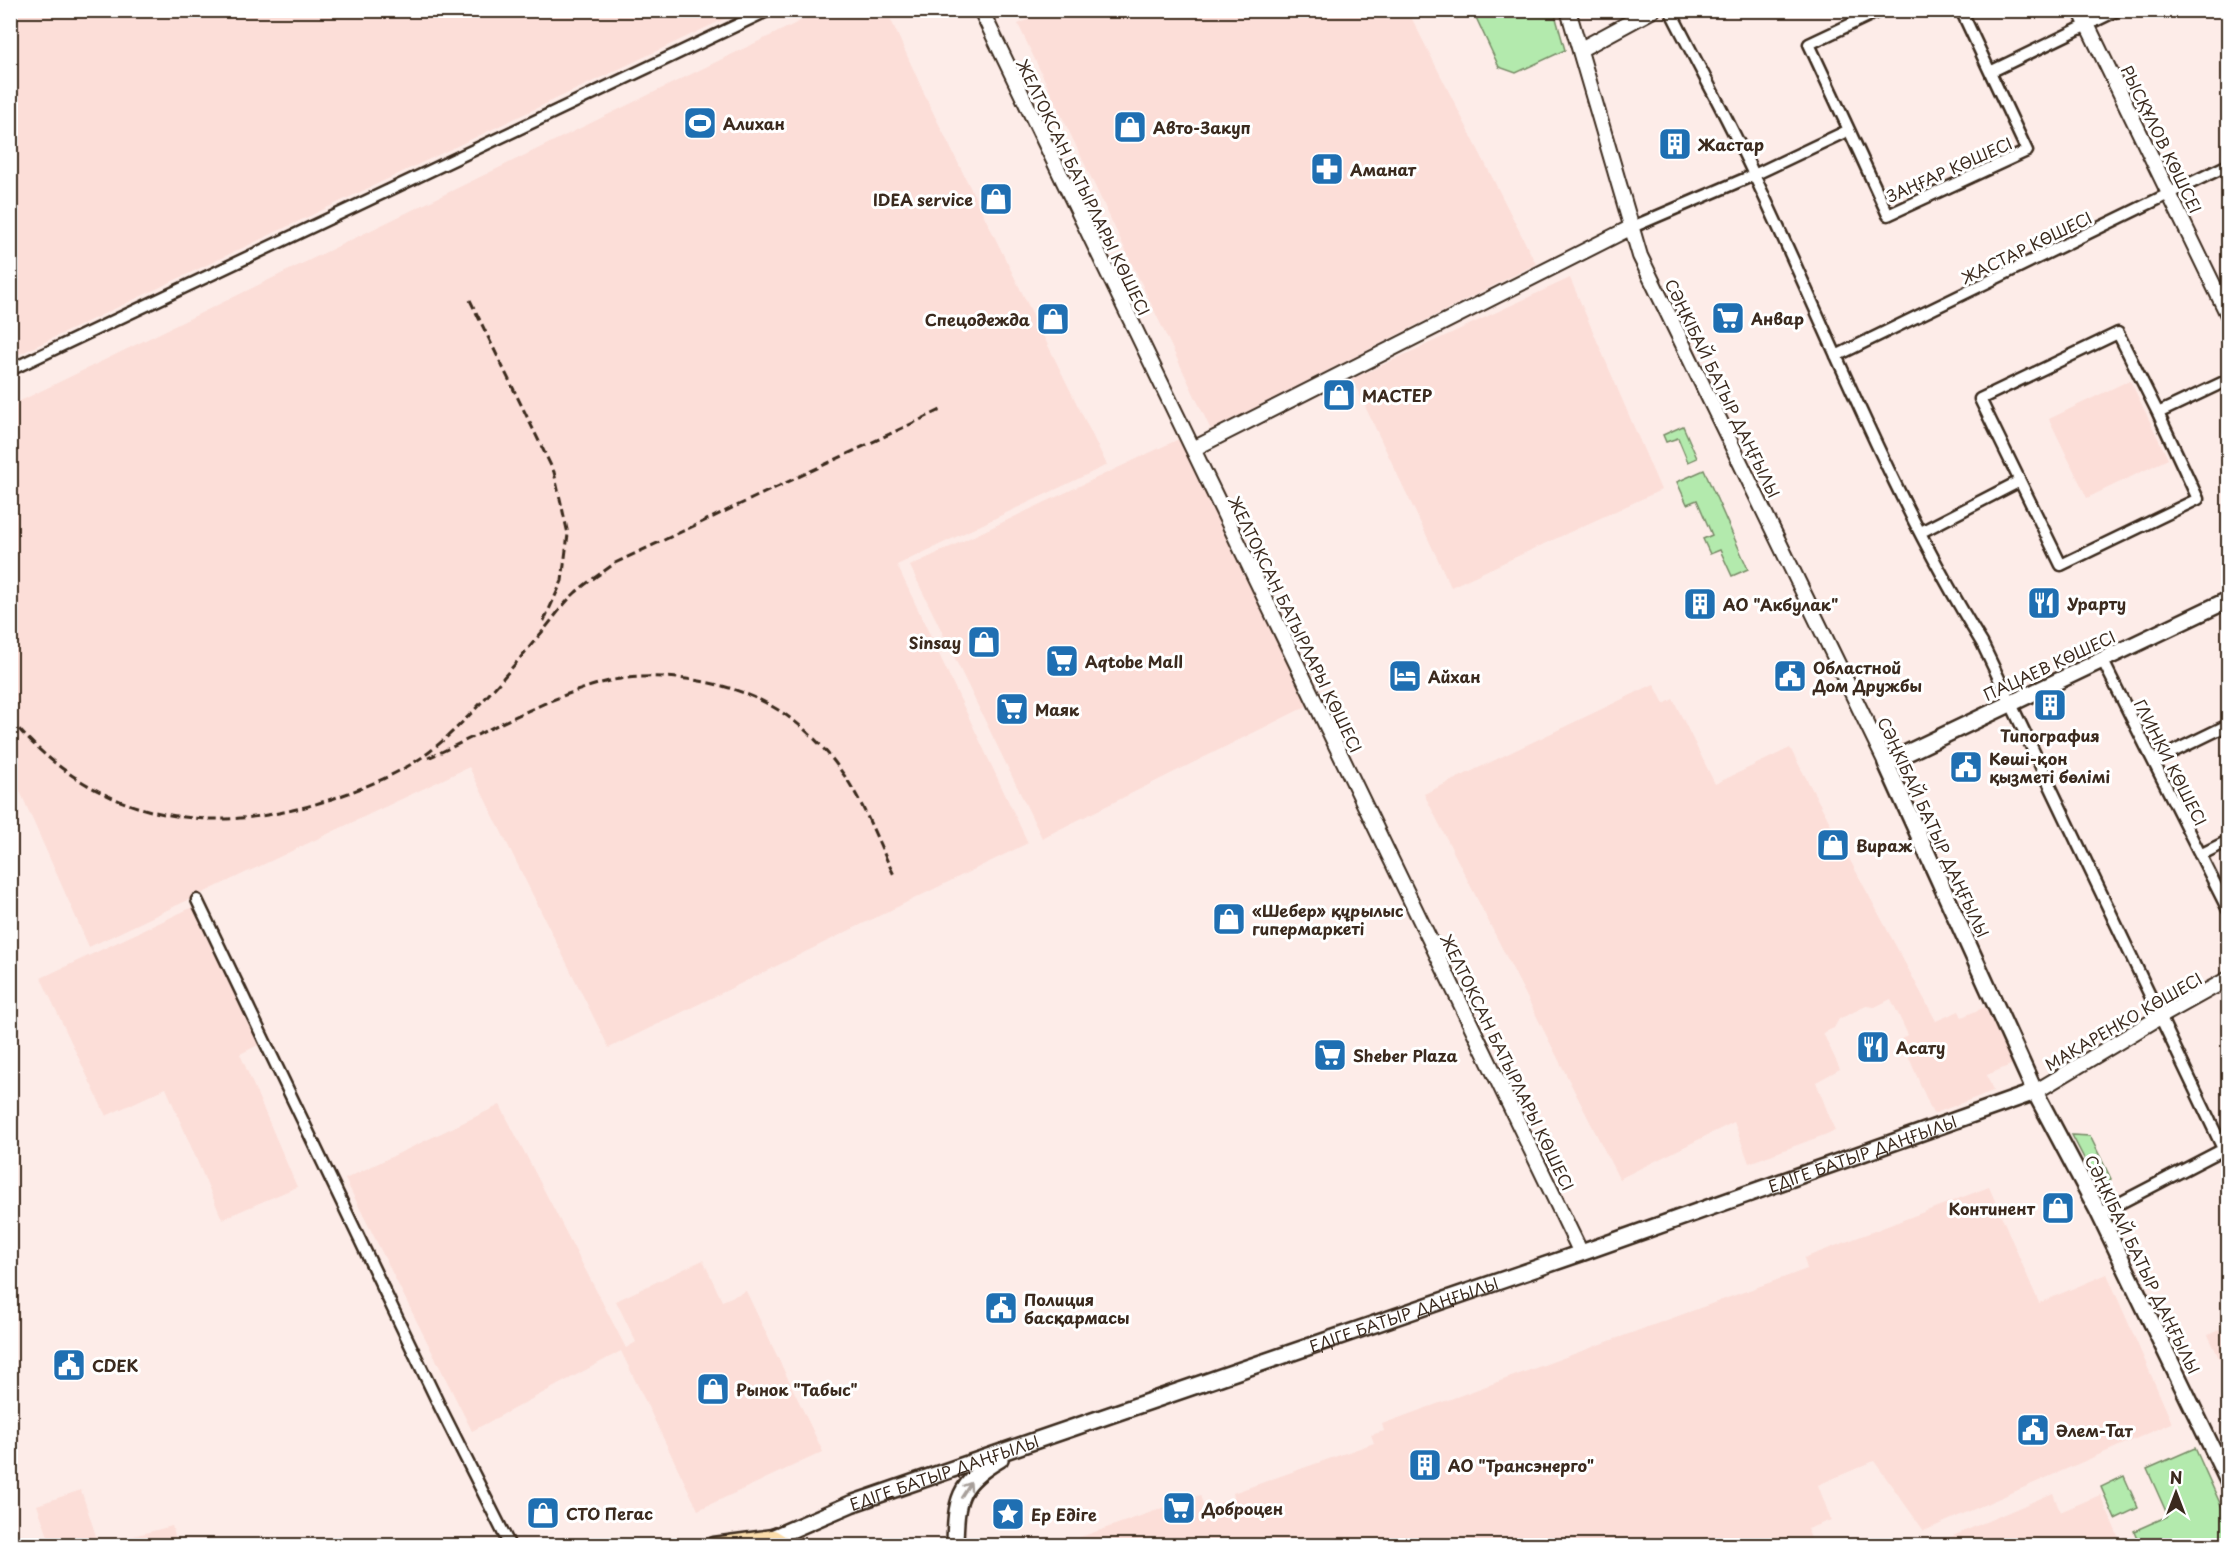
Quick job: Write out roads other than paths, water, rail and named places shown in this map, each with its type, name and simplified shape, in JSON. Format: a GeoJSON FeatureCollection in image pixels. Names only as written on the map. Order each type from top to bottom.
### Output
{"type":"FeatureCollection","features":[{"type":"Feature","properties":{"kind":"main road","name":"ПАЦАЕВ КӨШЕСІ"},"geometry":{"type":"LineString","coordinates":[[1886,763],[2229,600]]}},
{"type":"Feature","properties":{"kind":"main road","name":"СӘҢКІБАЙ БАТЫР ДАҢҒЫЛЫ"},"geometry":{"type":"LineString","coordinates":[[1886,763],[2035,1092],[2099,1214],[2229,1480]]}},
{"type":"Feature","properties":{"kind":"main road","name":"ЕДІГЕ БАТЫР ДАҢҒЫЛЫ"},"geometry":{"type":"LineString","coordinates":[[752,1545],[779,1542],[851,1504],[1581,1253],[2035,1092]]}},
{"type":"Feature","properties":{"kind":"main road"},"geometry":{"type":"LineString","coordinates":[[955,1545],[956,1507],[966,1486],[989,1465],[1021,1447]]}},
{"type":"Feature","properties":{"kind":"main road","name":"ЕДІГЕ БАТЫР ДАҢҒЫЛЫ"},"geometry":{"type":"LineString","coordinates":[[714,1545],[779,1542]]}},
{"type":"Feature","properties":{"kind":"street"},"geometry":{"type":"LineString","coordinates":[[10,370],[769,10]]}},
{"type":"Feature","properties":{"kind":"street","name":"ЖЕЛТОКСАН БАТЫРЛАРЫ КӨШЕСІ"},"geometry":{"type":"LineString","coordinates":[[981,10],[1581,1253]]}},
{"type":"Feature","properties":{"kind":"street","name":"СӘҢКІБАЙ БАТЫР ДАҢҒЫЛЫ"},"geometry":{"type":"LineString","coordinates":[[1568,10],[1640,256],[1886,763]]}},
{"type":"Feature","properties":{"kind":"street"},"geometry":{"type":"LineString","coordinates":[[1581,49],[1653,10]]}},
{"type":"Feature","properties":{"kind":"street"},"geometry":{"type":"LineString","coordinates":[[1670,10],[1754,175],[1836,356],[1920,532],[1958,605],[1982,643],[2226,1154],[2099,1214]]}},
{"type":"Feature","properties":{"kind":"street","name":"ЗАҢҒАР КӨШЕСІ"},"geometry":{"type":"LineString","coordinates":[[1881,10],[1809,44],[1888,215],[2027,151],[1962,10]]}},
{"type":"Feature","properties":{"kind":"street","name":"РЫСҚҰЛОВ КӨШСЕІ"},"geometry":{"type":"LineString","coordinates":[[2080,10],[2229,315]]}},
{"type":"Feature","properties":{"kind":"street"},"geometry":{"type":"LineString","coordinates":[[1990,72],[2118,10]]}},
{"type":"Feature","properties":{"kind":"street"},"geometry":{"type":"LineString","coordinates":[[1193,449],[1604,239],[1754,175],[1849,130]]}},
{"type":"Feature","properties":{"kind":"street","name":"ЖАСТАР КӨШЕСІ"},"geometry":{"type":"LineString","coordinates":[[1836,356],[2229,165]]}},
{"type":"Feature","properties":{"kind":"street"},"geometry":{"type":"LineString","coordinates":[[2118,333],[2198,499],[2061,566],[2020,481],[1980,399],[2118,333]]}},
{"type":"Feature","properties":{"kind":"street"},"geometry":{"type":"LineString","coordinates":[[2158,413],[2229,380]]}},
{"type":"Feature","properties":{"kind":"street"},"geometry":{"type":"LineString","coordinates":[[1920,532],[2020,481]]}},
{"type":"Feature","properties":{"kind":"street","name":"ГЛИНКИ КӨШЕСІ"},"geometry":{"type":"LineString","coordinates":[[2102,659],[2229,910]]}},
{"type":"Feature","properties":{"kind":"street"},"geometry":{"type":"LineString","coordinates":[[2154,761],[2229,725]]}},
{"type":"Feature","properties":{"kind":"street"},"geometry":{"type":"LineString","coordinates":[[2200,855],[2229,841]]}},
{"type":"Feature","properties":{"kind":"street"},"geometry":{"type":"LineString","coordinates":[[197,900],[440,1407],[510,1545]]}},
{"type":"Feature","properties":{"kind":"street","name":"МАКАРЕНКО КӨШЕСІ"},"geometry":{"type":"LineString","coordinates":[[2035,1092],[2160,1017],[2229,980]]}},
{"type":"Feature","properties":{"kind":"railway"},"geometry":{"type":"LineString","coordinates":[[470,300],[554,472],[568,534],[562,581],[542,625]]}},
{"type":"Feature","properties":{"kind":"railway"},"geometry":{"type":"LineString","coordinates":[[10,719],[45,754],[82,782],[121,801],[163,814],[206,819],[250,817],[296,809],[343,795],[398,772],[428,753],[488,695],[571,597],[615,563],[943,409]]}},
{"type":"Feature","properties":{"kind":"railway"},"geometry":{"type":"LineString","coordinates":[[428,758],[562,696],[609,681],[634,677],[668,677],[729,688],[774,707],[813,737],[830,756],[860,802],[895,877]]}},
{"type":"Feature","properties":{"kind":"place","name":"Алихан"},"geometry":{"type":"Point","coordinates":[700,123]}},
{"type":"Feature","properties":{"kind":"place","name":"Авто-Закуп"},"geometry":{"type":"Point","coordinates":[1130,127]}},
{"type":"Feature","properties":{"kind":"place","name":"Жастар"},"geometry":{"type":"Point","coordinates":[1675,144]}},
{"type":"Feature","properties":{"kind":"place","name":"Аманат"},"geometry":{"type":"Point","coordinates":[1327,169]}},
{"type":"Feature","properties":{"kind":"place","name":"IDEA service"},"geometry":{"type":"Point","coordinates":[996,199]}},
{"type":"Feature","properties":{"kind":"place","name":"Анвар"},"geometry":{"type":"Point","coordinates":[1728,318]}},
{"type":"Feature","properties":{"kind":"place","name":"Спецодежда"},"geometry":{"type":"Point","coordinates":[1053,319]}},
{"type":"Feature","properties":{"kind":"place","name":"МАСТЕР"},"geometry":{"type":"Point","coordinates":[1339,395]}},
{"type":"Feature","properties":{"kind":"place","name":"Урарту"},"geometry":{"type":"Point","coordinates":[2044,603]}},
{"type":"Feature","properties":{"kind":"place","name":"АО \"Акбулак\""},"geometry":{"type":"Point","coordinates":[1700,604]}},
{"type":"Feature","properties":{"kind":"place","name":"Sinsay"},"geometry":{"type":"Point","coordinates":[984,642]}},
{"type":"Feature","properties":{"kind":"place","name":"Aqtobe Mall"},"geometry":{"type":"Point","coordinates":[1062,661]}},
{"type":"Feature","properties":{"kind":"place","name":"Айхан"},"geometry":{"type":"Point","coordinates":[1405,676]}},
{"type":"Feature","properties":{"kind":"place","name":"Областной Дом Дружбы"},"geometry":{"type":"Point","coordinates":[1790,676]}},
{"type":"Feature","properties":{"kind":"place","name":"Типография"},"geometry":{"type":"Point","coordinates":[2050,705]}},
{"type":"Feature","properties":{"kind":"place","name":"Маяк"},"geometry":{"type":"Point","coordinates":[1012,709]}},
{"type":"Feature","properties":{"kind":"place","name":"Көші-қон қызметі бөлімі"},"geometry":{"type":"Point","coordinates":[1966,767]}},
{"type":"Feature","properties":{"kind":"place","name":"Вираж"},"geometry":{"type":"Point","coordinates":[1833,845]}},
{"type":"Feature","properties":{"kind":"place","name":"«Шебер» құрылыс гипермаркеті"},"geometry":{"type":"Point","coordinates":[1229,919]}},
{"type":"Feature","properties":{"kind":"place","name":"Асату"},"geometry":{"type":"Point","coordinates":[1873,1047]}},
{"type":"Feature","properties":{"kind":"place","name":"Sheber Plaza"},"geometry":{"type":"Point","coordinates":[1330,1055]}},
{"type":"Feature","properties":{"kind":"place","name":"Континент"},"geometry":{"type":"Point","coordinates":[2058,1208]}},
{"type":"Feature","properties":{"kind":"place","name":"Полиция басқармасы"},"geometry":{"type":"Point","coordinates":[1001,1308]}},
{"type":"Feature","properties":{"kind":"place","name":"CDEK"},"geometry":{"type":"Point","coordinates":[69,1365]}},
{"type":"Feature","properties":{"kind":"place","name":"Рынок \"Табыс\""},"geometry":{"type":"Point","coordinates":[713,1389]}},
{"type":"Feature","properties":{"kind":"place","name":"Әлем-Тат"},"geometry":{"type":"Point","coordinates":[2033,1430]}},
{"type":"Feature","properties":{"kind":"place","name":"АО \"Трансэнерго\""},"geometry":{"type":"Point","coordinates":[1425,1465]}},
{"type":"Feature","properties":{"kind":"place","name":"Доброцен"},"geometry":{"type":"Point","coordinates":[1179,1508]}},
{"type":"Feature","properties":{"kind":"place","name":"СТО Пегас"},"geometry":{"type":"Point","coordinates":[543,1513]}},
{"type":"Feature","properties":{"kind":"place","name":"Ер Едіге"},"geometry":{"type":"Point","coordinates":[1008,1514]}}]}
